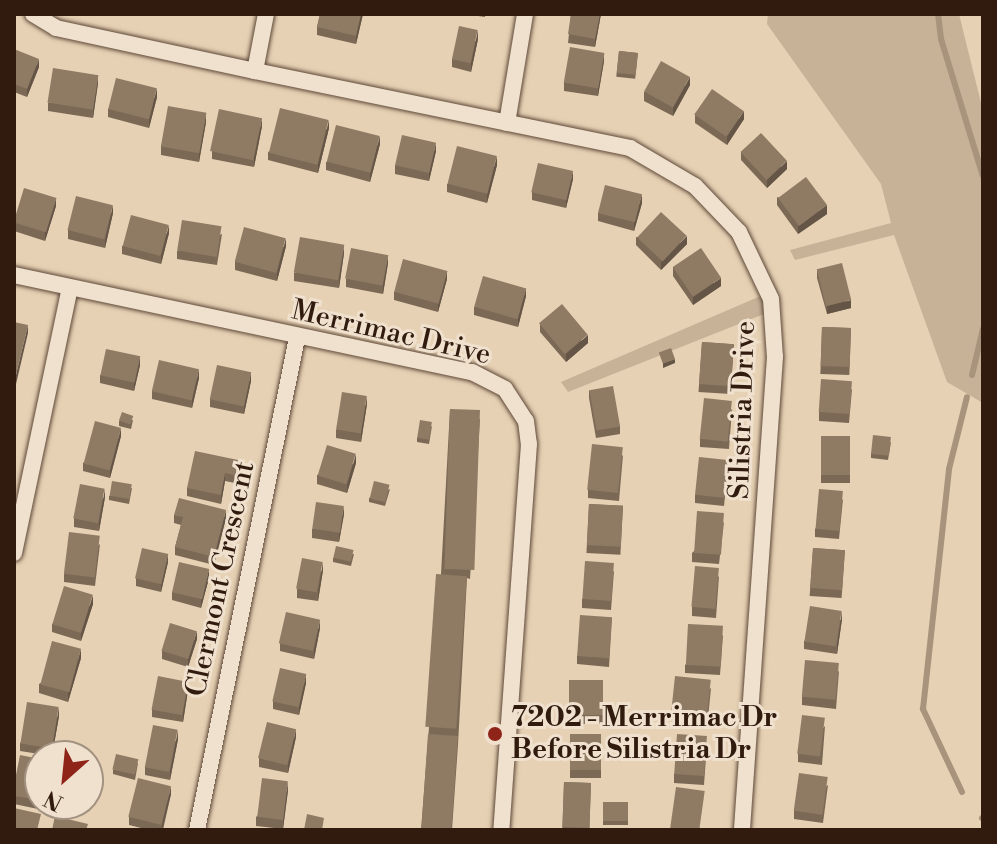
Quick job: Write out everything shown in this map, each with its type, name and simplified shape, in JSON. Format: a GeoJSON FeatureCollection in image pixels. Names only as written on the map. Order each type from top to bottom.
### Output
{"type":"FeatureCollection","features":[{"type":"Feature","properties":{"kind":"street","name":"Silistria Drive"},"geometry":{"type":"LineString","coordinates":[[33,14],[56,28],[630,148],[668,166],[739,232],[771,299],[774,407],[742,830]]}},
{"type":"Feature","properties":{"kind":"street"},"geometry":{"type":"LineString","coordinates":[[255,71],[266,14]]}},
{"type":"Feature","properties":{"kind":"street"},"geometry":{"type":"LineString","coordinates":[[507,123],[525,14]]}},
{"type":"Feature","properties":{"kind":"street","name":"Merrimac Drive"},"geometry":{"type":"LineString","coordinates":[[14,275],[297,338],[482,375],[505,389],[526,421],[529,444],[501,830]]}},
{"type":"Feature","properties":{"kind":"street"},"geometry":{"type":"LineString","coordinates":[[14,553],[70,288]]}},
{"type":"Feature","properties":{"kind":"street","name":"Clermont Crescent"},"geometry":{"type":"LineString","coordinates":[[197,830],[297,338]]}},
{"type":"Feature","properties":{"kind":"shaded area"},"geometry":{"type":"Polygon","coordinates":[[[768,14],[959,14],[983,111],[983,403],[947,382],[894,235],[795,260],[790,250],[891,223],[881,184],[767,24],[768,14]]]}},
{"type":"Feature","properties":{"kind":"shaded area"},"geometry":{"type":"Polygon","coordinates":[[[765,294],[769,312],[568,392],[561,382],[765,294]]]}},
{"type":"Feature","properties":{"kind":"building"},"geometry":{"type":"Polygon","coordinates":[[[320,14],[361,14],[356,36],[317,27],[320,14]]]}},
{"type":"Feature","properties":{"kind":"building"},"geometry":{"type":"Polygon","coordinates":[[[571,14],[600,14],[595,39],[568,34],[571,14]]]}},
{"type":"Feature","properties":{"kind":"building"},"geometry":{"type":"Polygon","coordinates":[[[459,26],[478,30],[471,63],[452,59],[459,26]]]}},
{"type":"Feature","properties":{"kind":"building"},"geometry":{"type":"Polygon","coordinates":[[[570,47],[604,53],[598,89],[564,82],[570,47]]]}},
{"type":"Feature","properties":{"kind":"building"},"geometry":{"type":"Polygon","coordinates":[[[14,49],[39,59],[27,89],[14,84],[14,49]]]}},
{"type":"Feature","properties":{"kind":"building"},"geometry":{"type":"Polygon","coordinates":[[[619,51],[638,53],[636,75],[617,73],[619,51]]]}},
{"type":"Feature","properties":{"kind":"building"},"geometry":{"type":"Polygon","coordinates":[[[661,61],[690,77],[673,108],[644,92],[661,61]]]}},
{"type":"Feature","properties":{"kind":"building"},"geometry":{"type":"Polygon","coordinates":[[[53,68],[98,75],[93,110],[48,103],[53,68]]]}},
{"type":"Feature","properties":{"kind":"building"},"geometry":{"type":"Polygon","coordinates":[[[116,78],[157,88],[149,119],[108,109],[116,78]]]}},
{"type":"Feature","properties":{"kind":"building"},"geometry":{"type":"Polygon","coordinates":[[[712,89],[744,111],[726,137],[694,114],[712,89]]]}},
{"type":"Feature","properties":{"kind":"building"},"geometry":{"type":"Polygon","coordinates":[[[168,106],[206,113],[199,153],[161,146],[168,106]]]}},
{"type":"Feature","properties":{"kind":"building"},"geometry":{"type":"Polygon","coordinates":[[[280,108],[329,120],[317,165],[269,153],[280,108]]]}},
{"type":"Feature","properties":{"kind":"building"},"geometry":{"type":"Polygon","coordinates":[[[219,109],[262,118],[253,160],[210,151],[219,109]]]}},
{"type":"Feature","properties":{"kind":"building"},"geometry":{"type":"Polygon","coordinates":[[[336,125],[380,136],[370,173],[327,162],[336,125]]]}},
{"type":"Feature","properties":{"kind":"building"},"geometry":{"type":"Polygon","coordinates":[[[761,133],[787,161],[766,180],[741,152],[761,133]]]}},
{"type":"Feature","properties":{"kind":"building"},"geometry":{"type":"Polygon","coordinates":[[[402,135],[436,143],[429,173],[395,165],[402,135]]]}},
{"type":"Feature","properties":{"kind":"building"},"geometry":{"type":"Polygon","coordinates":[[[457,146],[497,156],[487,194],[448,184],[457,146]]]}},
{"type":"Feature","properties":{"kind":"building"},"geometry":{"type":"Polygon","coordinates":[[[538,163],[573,171],[566,200],[531,192],[538,163]]]}},
{"type":"Feature","properties":{"kind":"building"},"geometry":{"type":"Polygon","coordinates":[[[806,177],[827,205],[799,226],[778,198],[806,177]]]}},
{"type":"Feature","properties":{"kind":"building"},"geometry":{"type":"Polygon","coordinates":[[[605,185],[642,194],[635,222],[598,213],[605,185]]]}},
{"type":"Feature","properties":{"kind":"building"},"geometry":{"type":"Polygon","coordinates":[[[24,188],[57,198],[46,232],[14,223],[24,188]]]}},
{"type":"Feature","properties":{"kind":"building"},"geometry":{"type":"Polygon","coordinates":[[[76,196],[113,205],[104,239],[68,230],[76,196]]]}},
{"type":"Feature","properties":{"kind":"building"},"geometry":{"type":"Polygon","coordinates":[[[661,212],[687,236],[663,261],[637,238],[661,212]]]}},
{"type":"Feature","properties":{"kind":"building"},"geometry":{"type":"Polygon","coordinates":[[[131,215],[169,225],[160,256],[123,246],[131,215]]]}},
{"type":"Feature","properties":{"kind":"building"},"geometry":{"type":"Polygon","coordinates":[[[182,220],[222,226],[217,257],[177,251],[182,220]]]}},
{"type":"Feature","properties":{"kind":"building"},"geometry":{"type":"Polygon","coordinates":[[[244,227],[286,238],[276,273],[235,262],[244,227]]]}},
{"type":"Feature","properties":{"kind":"building"},"geometry":{"type":"Polygon","coordinates":[[[300,237],[344,245],[338,280],[294,272],[300,237]]]}},
{"type":"Feature","properties":{"kind":"building"},"geometry":{"type":"Polygon","coordinates":[[[351,248],[388,255],[382,286],[345,278],[351,248]]]}},
{"type":"Feature","properties":{"kind":"building"},"geometry":{"type":"Polygon","coordinates":[[[701,248],[721,278],[693,297],[673,267],[701,248]]]}},
{"type":"Feature","properties":{"kind":"building"},"geometry":{"type":"Polygon","coordinates":[[[403,259],[447,271],[439,304],[394,292],[403,259]]]}},
{"type":"Feature","properties":{"kind":"building"},"geometry":{"type":"Polygon","coordinates":[[[842,263],[851,300],[826,306],[817,269],[842,263]]]}},
{"type":"Feature","properties":{"kind":"building"},"geometry":{"type":"Polygon","coordinates":[[[483,276],[526,288],[517,319],[474,307],[483,276]]]}},
{"type":"Feature","properties":{"kind":"building"},"geometry":{"type":"Polygon","coordinates":[[[562,304],[588,335],[565,354],[539,323],[562,304]]]}},
{"type":"Feature","properties":{"kind":"building"},"geometry":{"type":"Polygon","coordinates":[[[14,322],[28,325],[16,375],[14,375],[14,322]]]}},
{"type":"Feature","properties":{"kind":"building"},"geometry":{"type":"Polygon","coordinates":[[[822,327],[851,328],[850,367],[821,366],[822,327]]]}},
{"type":"Feature","properties":{"kind":"building"},"geometry":{"type":"Polygon","coordinates":[[[702,342],[734,344],[731,386],[699,384],[702,342]]]}},
{"type":"Feature","properties":{"kind":"building"},"geometry":{"type":"Polygon","coordinates":[[[671,348],[675,359],[663,364],[659,352],[671,348]]]}},
{"type":"Feature","properties":{"kind":"building"},"geometry":{"type":"Polygon","coordinates":[[[106,349],[140,356],[135,383],[100,375],[106,349]]]}},
{"type":"Feature","properties":{"kind":"building"},"geometry":{"type":"Polygon","coordinates":[[[159,360],[199,369],[192,400],[152,391],[159,360]]]}},
{"type":"Feature","properties":{"kind":"building"},"geometry":{"type":"Polygon","coordinates":[[[217,365],[251,372],[244,407],[210,399],[217,365]]]}},
{"type":"Feature","properties":{"kind":"building"},"geometry":{"type":"Polygon","coordinates":[[[821,379],[852,381],[850,414],[819,412],[821,379]]]}},
{"type":"Feature","properties":{"kind":"building"},"geometry":{"type":"Polygon","coordinates":[[[613,386],[620,426],[596,431],[589,390],[613,386]]]}},
{"type":"Feature","properties":{"kind":"building"},"geometry":{"type":"Polygon","coordinates":[[[342,392],[367,396],[361,433],[336,430],[342,392]]]}},
{"type":"Feature","properties":{"kind":"building"},"geometry":{"type":"Polygon","coordinates":[[[704,398],[732,401],[728,442],[700,439],[704,398]]]}},
{"type":"Feature","properties":{"kind":"building"},"geometry":{"type":"Polygon","coordinates":[[[450,409],[480,410],[474,570],[444,569],[450,409]]]}},
{"type":"Feature","properties":{"kind":"building"},"geometry":{"type":"Polygon","coordinates":[[[122,412],[133,416],[130,425],[119,420],[122,412]]]}},
{"type":"Feature","properties":{"kind":"building"},"geometry":{"type":"Polygon","coordinates":[[[420,420],[432,422],[429,440],[417,438],[420,420]]]}},
{"type":"Feature","properties":{"kind":"building"},"geometry":{"type":"Polygon","coordinates":[[[95,421],[121,428],[110,470],[84,464],[95,421]]]}},
{"type":"Feature","properties":{"kind":"building"},"geometry":{"type":"Polygon","coordinates":[[[873,435],[891,437],[889,456],[871,454],[873,435]]]}},
{"type":"Feature","properties":{"kind":"building"},"geometry":{"type":"Polygon","coordinates":[[[821,436],[850,436],[850,475],[821,475],[821,436]]]}},
{"type":"Feature","properties":{"kind":"building"},"geometry":{"type":"Polygon","coordinates":[[[592,444],[623,447],[618,493],[587,490],[592,444]]]}},
{"type":"Feature","properties":{"kind":"building"},"geometry":{"type":"Polygon","coordinates":[[[327,445],[356,454],[346,484],[318,476],[327,445]]]}},
{"type":"Feature","properties":{"kind":"building"},"geometry":{"type":"Polygon","coordinates":[[[195,451],[238,460],[235,475],[225,473],[221,495],[187,488],[195,451]]]}},
{"type":"Feature","properties":{"kind":"building"},"geometry":{"type":"Polygon","coordinates":[[[699,457],[728,460],[724,498],[695,495],[699,457]]]}},
{"type":"Feature","properties":{"kind":"building"},"geometry":{"type":"Polygon","coordinates":[[[112,481],[132,484],[129,499],[110,496],[112,481]]]}},
{"type":"Feature","properties":{"kind":"building"},"geometry":{"type":"Polygon","coordinates":[[[374,481],[390,485],[385,502],[370,498],[374,481]]]}},
{"type":"Feature","properties":{"kind":"building"},"geometry":{"type":"Polygon","coordinates":[[[80,484],[105,489],[98,523],[73,518],[80,484]]]}},
{"type":"Feature","properties":{"kind":"building"},"geometry":{"type":"Polygon","coordinates":[[[819,489],[843,491],[839,531],[816,529],[819,489]]]}},
{"type":"Feature","properties":{"kind":"building"},"geometry":{"type":"Polygon","coordinates":[[[179,498],[226,510],[214,557],[175,547],[183,517],[174,515],[179,498]]]}},
{"type":"Feature","properties":{"kind":"building"},"geometry":{"type":"Polygon","coordinates":[[[316,502],[344,506],[340,533],[312,529],[316,502]]]}},
{"type":"Feature","properties":{"kind":"building"},"geometry":{"type":"Polygon","coordinates":[[[589,504],[623,506],[621,547],[587,545],[589,504]]]}},
{"type":"Feature","properties":{"kind":"building"},"geometry":{"type":"Polygon","coordinates":[[[697,511],[724,513],[721,555],[694,553],[697,511]]]}},
{"type":"Feature","properties":{"kind":"building"},"geometry":{"type":"Polygon","coordinates":[[[69,532],[100,536],[95,577],[64,574],[69,532]]]}},
{"type":"Feature","properties":{"kind":"building"},"geometry":{"type":"Polygon","coordinates":[[[336,546],[354,550],[351,562],[333,558],[336,546]]]}},
{"type":"Feature","properties":{"kind":"building"},"geometry":{"type":"Polygon","coordinates":[[[142,548],[168,554],[161,584],[135,578],[142,548]]]}},
{"type":"Feature","properties":{"kind":"building"},"geometry":{"type":"Polygon","coordinates":[[[813,548],[845,550],[842,590],[810,588],[813,548]]]}},
{"type":"Feature","properties":{"kind":"building"},"geometry":{"type":"Polygon","coordinates":[[[302,558],[323,562],[317,592],[296,588],[302,558]]]}},
{"type":"Feature","properties":{"kind":"building"},"geometry":{"type":"Polygon","coordinates":[[[585,561],[614,563],[611,601],[582,599],[585,561]]]}},
{"type":"Feature","properties":{"kind":"building"},"geometry":{"type":"Polygon","coordinates":[[[179,562],[209,569],[202,599],[172,592],[179,562]]]}},
{"type":"Feature","properties":{"kind":"building"},"geometry":{"type":"Polygon","coordinates":[[[695,566],[719,568],[715,609],[691,607],[695,566]]]}},
{"type":"Feature","properties":{"kind":"building"},"geometry":{"type":"Polygon","coordinates":[[[436,574],[467,576],[456,729],[425,727],[436,574]]]}},
{"type":"Feature","properties":{"kind":"building"},"geometry":{"type":"Polygon","coordinates":[[[64,586],[93,595],[81,633],[52,624],[64,586]]]}},
{"type":"Feature","properties":{"kind":"building"},"geometry":{"type":"Polygon","coordinates":[[[810,606],[842,611],[836,647],[804,642],[810,606]]]}},
{"type":"Feature","properties":{"kind":"building"},"geometry":{"type":"Polygon","coordinates":[[[286,612],[320,620],[313,651],[279,643],[286,612]]]}},
{"type":"Feature","properties":{"kind":"building"},"geometry":{"type":"Polygon","coordinates":[[[580,615],[612,617],[609,658],[577,656],[580,615]]]}},
{"type":"Feature","properties":{"kind":"building"},"geometry":{"type":"Polygon","coordinates":[[[170,623],[197,631],[188,659],[162,651],[170,623]]]}},
{"type":"Feature","properties":{"kind":"building"},"geometry":{"type":"Polygon","coordinates":[[[688,624],[723,626],[721,667],[686,665],[688,624]]]}},
{"type":"Feature","properties":{"kind":"building"},"geometry":{"type":"Polygon","coordinates":[[[52,641],[81,649],[69,692],[40,684],[52,641]]]}},
{"type":"Feature","properties":{"kind":"building"},"geometry":{"type":"Polygon","coordinates":[[[805,660],[839,663],[836,700],[802,697],[805,660]]]}},
{"type":"Feature","properties":{"kind":"building"},"geometry":{"type":"Polygon","coordinates":[[[280,668],[306,674],[299,707],[272,701],[280,668]]]}},
{"type":"Feature","properties":{"kind":"building"},"geometry":{"type":"Polygon","coordinates":[[[158,676],[188,682],[182,715],[152,709],[158,676]]]}},
{"type":"Feature","properties":{"kind":"building"},"geometry":{"type":"Polygon","coordinates":[[[675,676],[711,680],[706,722],[671,718],[675,676]]]}},
{"type":"Feature","properties":{"kind":"building"},"geometry":{"type":"Polygon","coordinates":[[[569,680],[603,680],[603,715],[569,715],[569,680]]]}},
{"type":"Feature","properties":{"kind":"building"},"geometry":{"type":"Polygon","coordinates":[[[27,702],[59,707],[53,740],[24,740],[24,744],[20,743],[27,702]]]}},
{"type":"Feature","properties":{"kind":"building"},"geometry":{"type":"Polygon","coordinates":[[[802,715],[825,718],[820,757],[797,754],[802,715]]]}},
{"type":"Feature","properties":{"kind":"building"},"geometry":{"type":"Polygon","coordinates":[[[267,722],[296,729],[287,765],[258,758],[267,722]]]}},
{"type":"Feature","properties":{"kind":"building"},"geometry":{"type":"Polygon","coordinates":[[[153,725],[178,730],[169,772],[145,767],[153,725]]]}},
{"type":"Feature","properties":{"kind":"building"},"geometry":{"type":"Polygon","coordinates":[[[428,734],[458,736],[451,830],[421,830],[428,734]]]}},
{"type":"Feature","properties":{"kind":"building"},"geometry":{"type":"Polygon","coordinates":[[[570,734],[601,734],[601,770],[570,770],[570,734]]]}},
{"type":"Feature","properties":{"kind":"building"},"geometry":{"type":"Polygon","coordinates":[[[677,734],[707,736],[704,776],[674,774],[677,734]]]}},
{"type":"Feature","properties":{"kind":"building"},"geometry":{"type":"Polygon","coordinates":[[[116,754],[138,759],[135,775],[112,770],[116,754]]]}},
{"type":"Feature","properties":{"kind":"building"},"geometry":{"type":"Polygon","coordinates":[[[20,755],[24,756],[24,798],[14,796],[20,755]]]}},
{"type":"Feature","properties":{"kind":"building"},"geometry":{"type":"Polygon","coordinates":[[[799,773],[828,777],[822,815],[794,811],[799,773]]]}},
{"type":"Feature","properties":{"kind":"building"},"geometry":{"type":"Polygon","coordinates":[[[138,778],[171,786],[161,825],[128,817],[138,778]]]}},
{"type":"Feature","properties":{"kind":"building"},"geometry":{"type":"Polygon","coordinates":[[[262,778],[288,781],[283,820],[257,817],[262,778]]]}},
{"type":"Feature","properties":{"kind":"building"},"geometry":{"type":"Polygon","coordinates":[[[564,782],[591,783],[589,828],[562,827],[564,782]]]}},
{"type":"Feature","properties":{"kind":"building"},"geometry":{"type":"Polygon","coordinates":[[[676,787],[705,791],[699,830],[670,829],[676,787]]]}},
{"type":"Feature","properties":{"kind":"building"},"geometry":{"type":"Polygon","coordinates":[[[603,802],[628,802],[628,821],[603,821],[603,802]]]}},
{"type":"Feature","properties":{"kind":"building"},"geometry":{"type":"Polygon","coordinates":[[[14,808],[24,810],[24,820],[40,820],[37,830],[14,830],[14,808]]]}},
{"type":"Feature","properties":{"kind":"building"},"geometry":{"type":"Polygon","coordinates":[[[307,814],[324,818],[322,830],[304,830],[307,814]]]}},
{"type":"Feature","properties":{"kind":"building"},"geometry":{"type":"Polygon","coordinates":[[[54,820],[88,824],[86,830],[52,830],[54,820]]]}},
{"type":"Feature","properties":{"kind":"waterway"},"geometry":{"type":"LineString","coordinates":[[938,14],[941,39],[983,176]]}},
{"type":"Feature","properties":{"kind":"waterway"},"geometry":{"type":"LineString","coordinates":[[972,375],[983,329]]}},
{"type":"Feature","properties":{"kind":"waterway"},"geometry":{"type":"LineString","coordinates":[[962,792],[923,709],[949,469],[967,397]]}},
{"type":"Feature","properties":{"kind":"place","name":"7202 - Merrimac Dr Before Silistria Dr"},"geometry":{"type":"Point","coordinates":[495,734]}}]}
